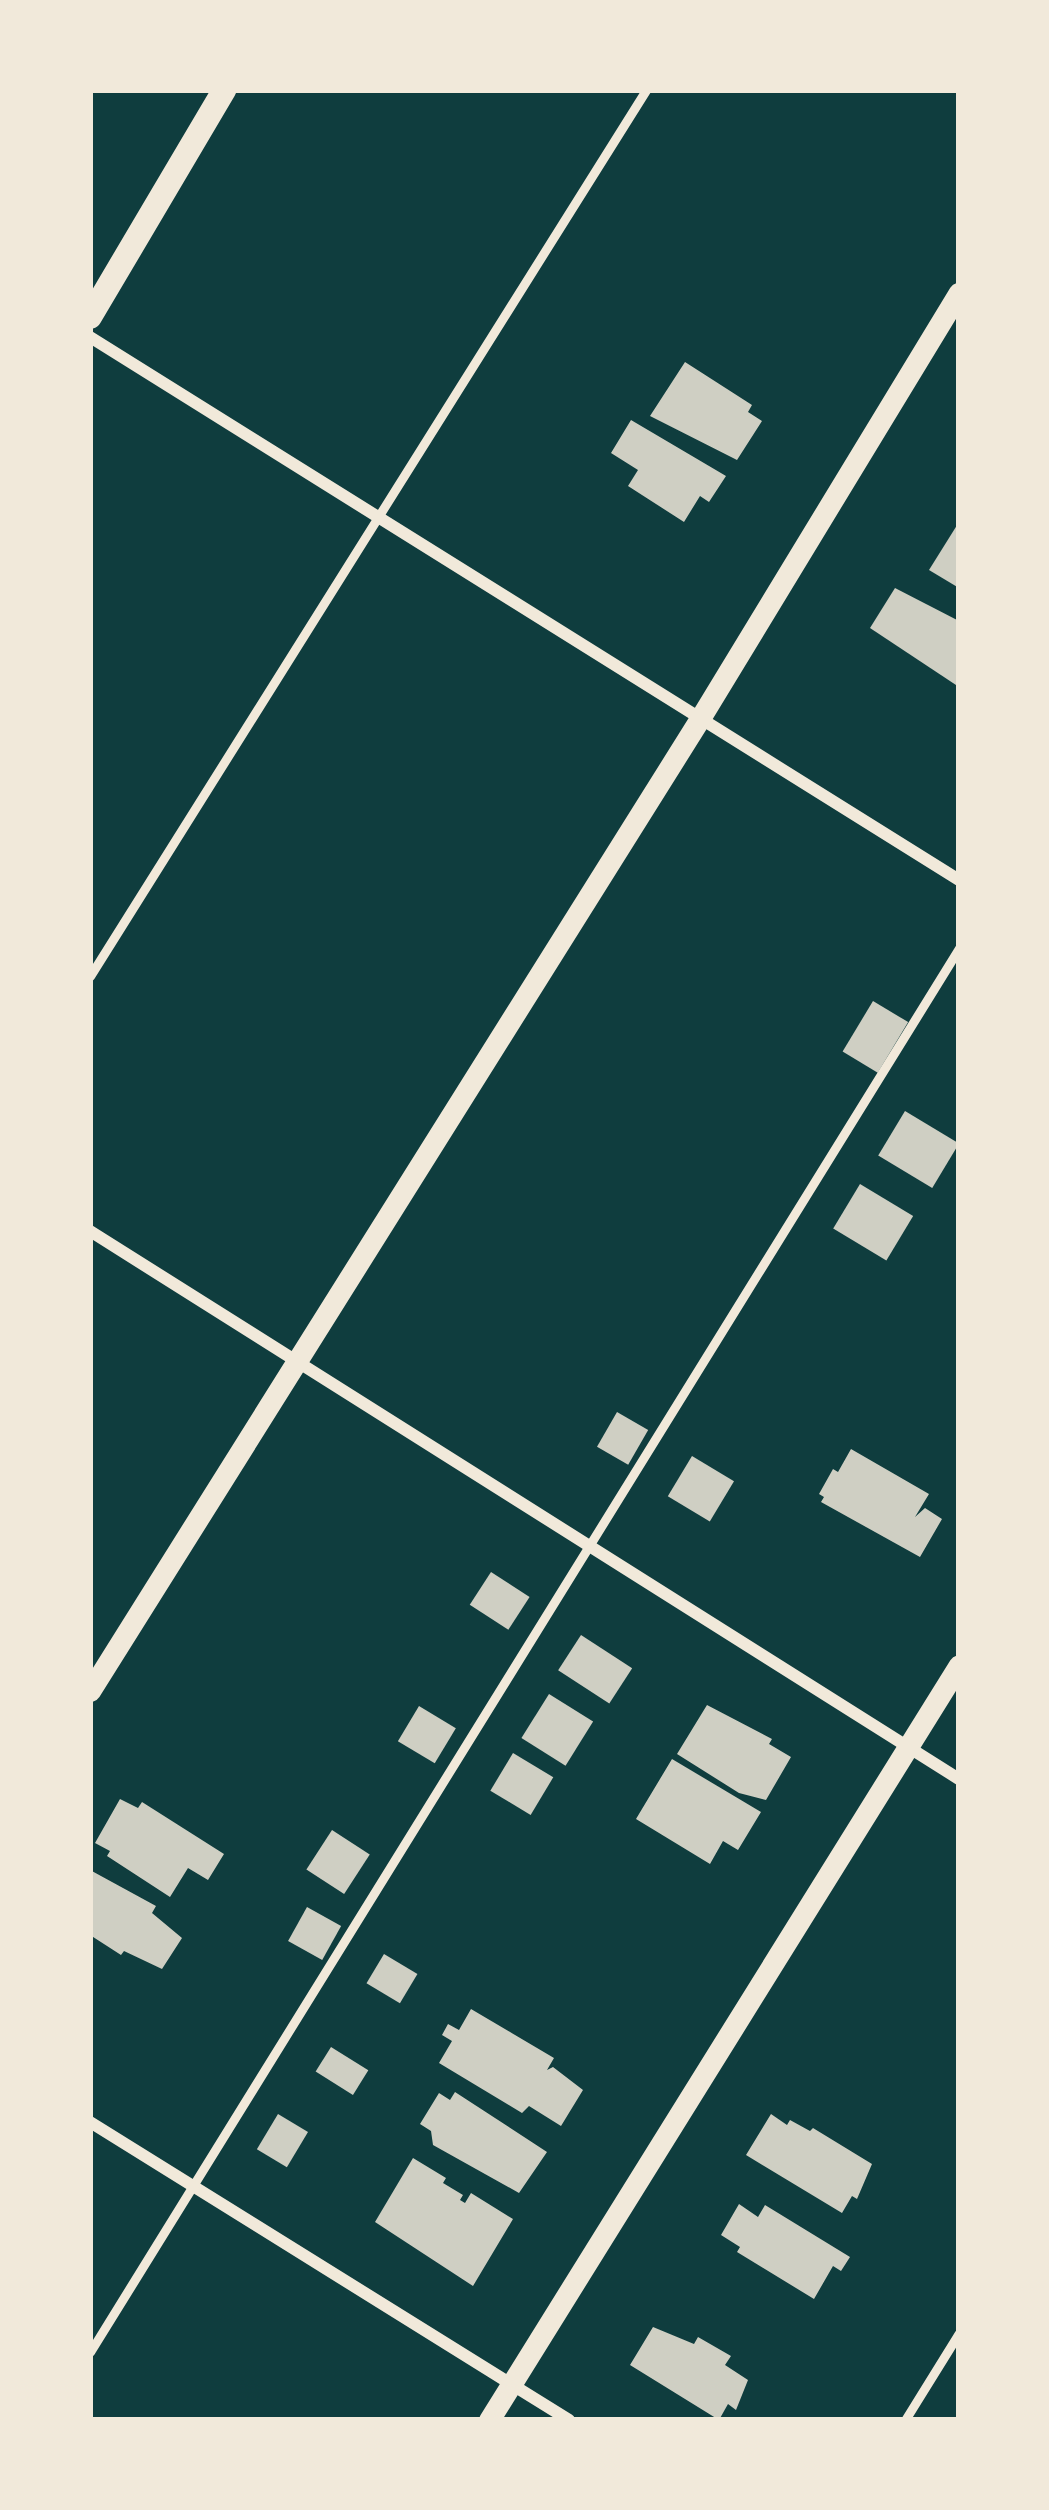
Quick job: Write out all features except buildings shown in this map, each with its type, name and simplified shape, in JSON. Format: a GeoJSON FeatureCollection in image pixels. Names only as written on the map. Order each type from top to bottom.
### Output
{"type":"FeatureCollection","features":[{"type":"Feature","properties":{"kind":"main road"},"geometry":{"type":"LineString","coordinates":[[90,317],[224,90]]}},
{"type":"Feature","properties":{"kind":"street"},"geometry":{"type":"LineString","coordinates":[[90,1691],[699,720],[959,293]]}},
{"type":"Feature","properties":{"kind":"street"},"geometry":{"type":"LineString","coordinates":[[90,337],[959,880]]}},
{"type":"Feature","properties":{"kind":"street"},"geometry":{"type":"LineString","coordinates":[[90,1231],[959,1779]]}},
{"type":"Feature","properties":{"kind":"street"},"geometry":{"type":"LineString","coordinates":[[489,2420],[959,1665]]}},
{"type":"Feature","properties":{"kind":"street"},"geometry":{"type":"LineString","coordinates":[[90,2122],[569,2420]]}},
{"type":"Feature","properties":{"kind":"lane"},"geometry":{"type":"LineString","coordinates":[[90,976],[646,90]]}},
{"type":"Feature","properties":{"kind":"lane"},"geometry":{"type":"LineString","coordinates":[[90,2353],[959,948]]}},
{"type":"Feature","properties":{"kind":"lane"},"geometry":{"type":"LineString","coordinates":[[905,2420],[959,2333]]}}]}
